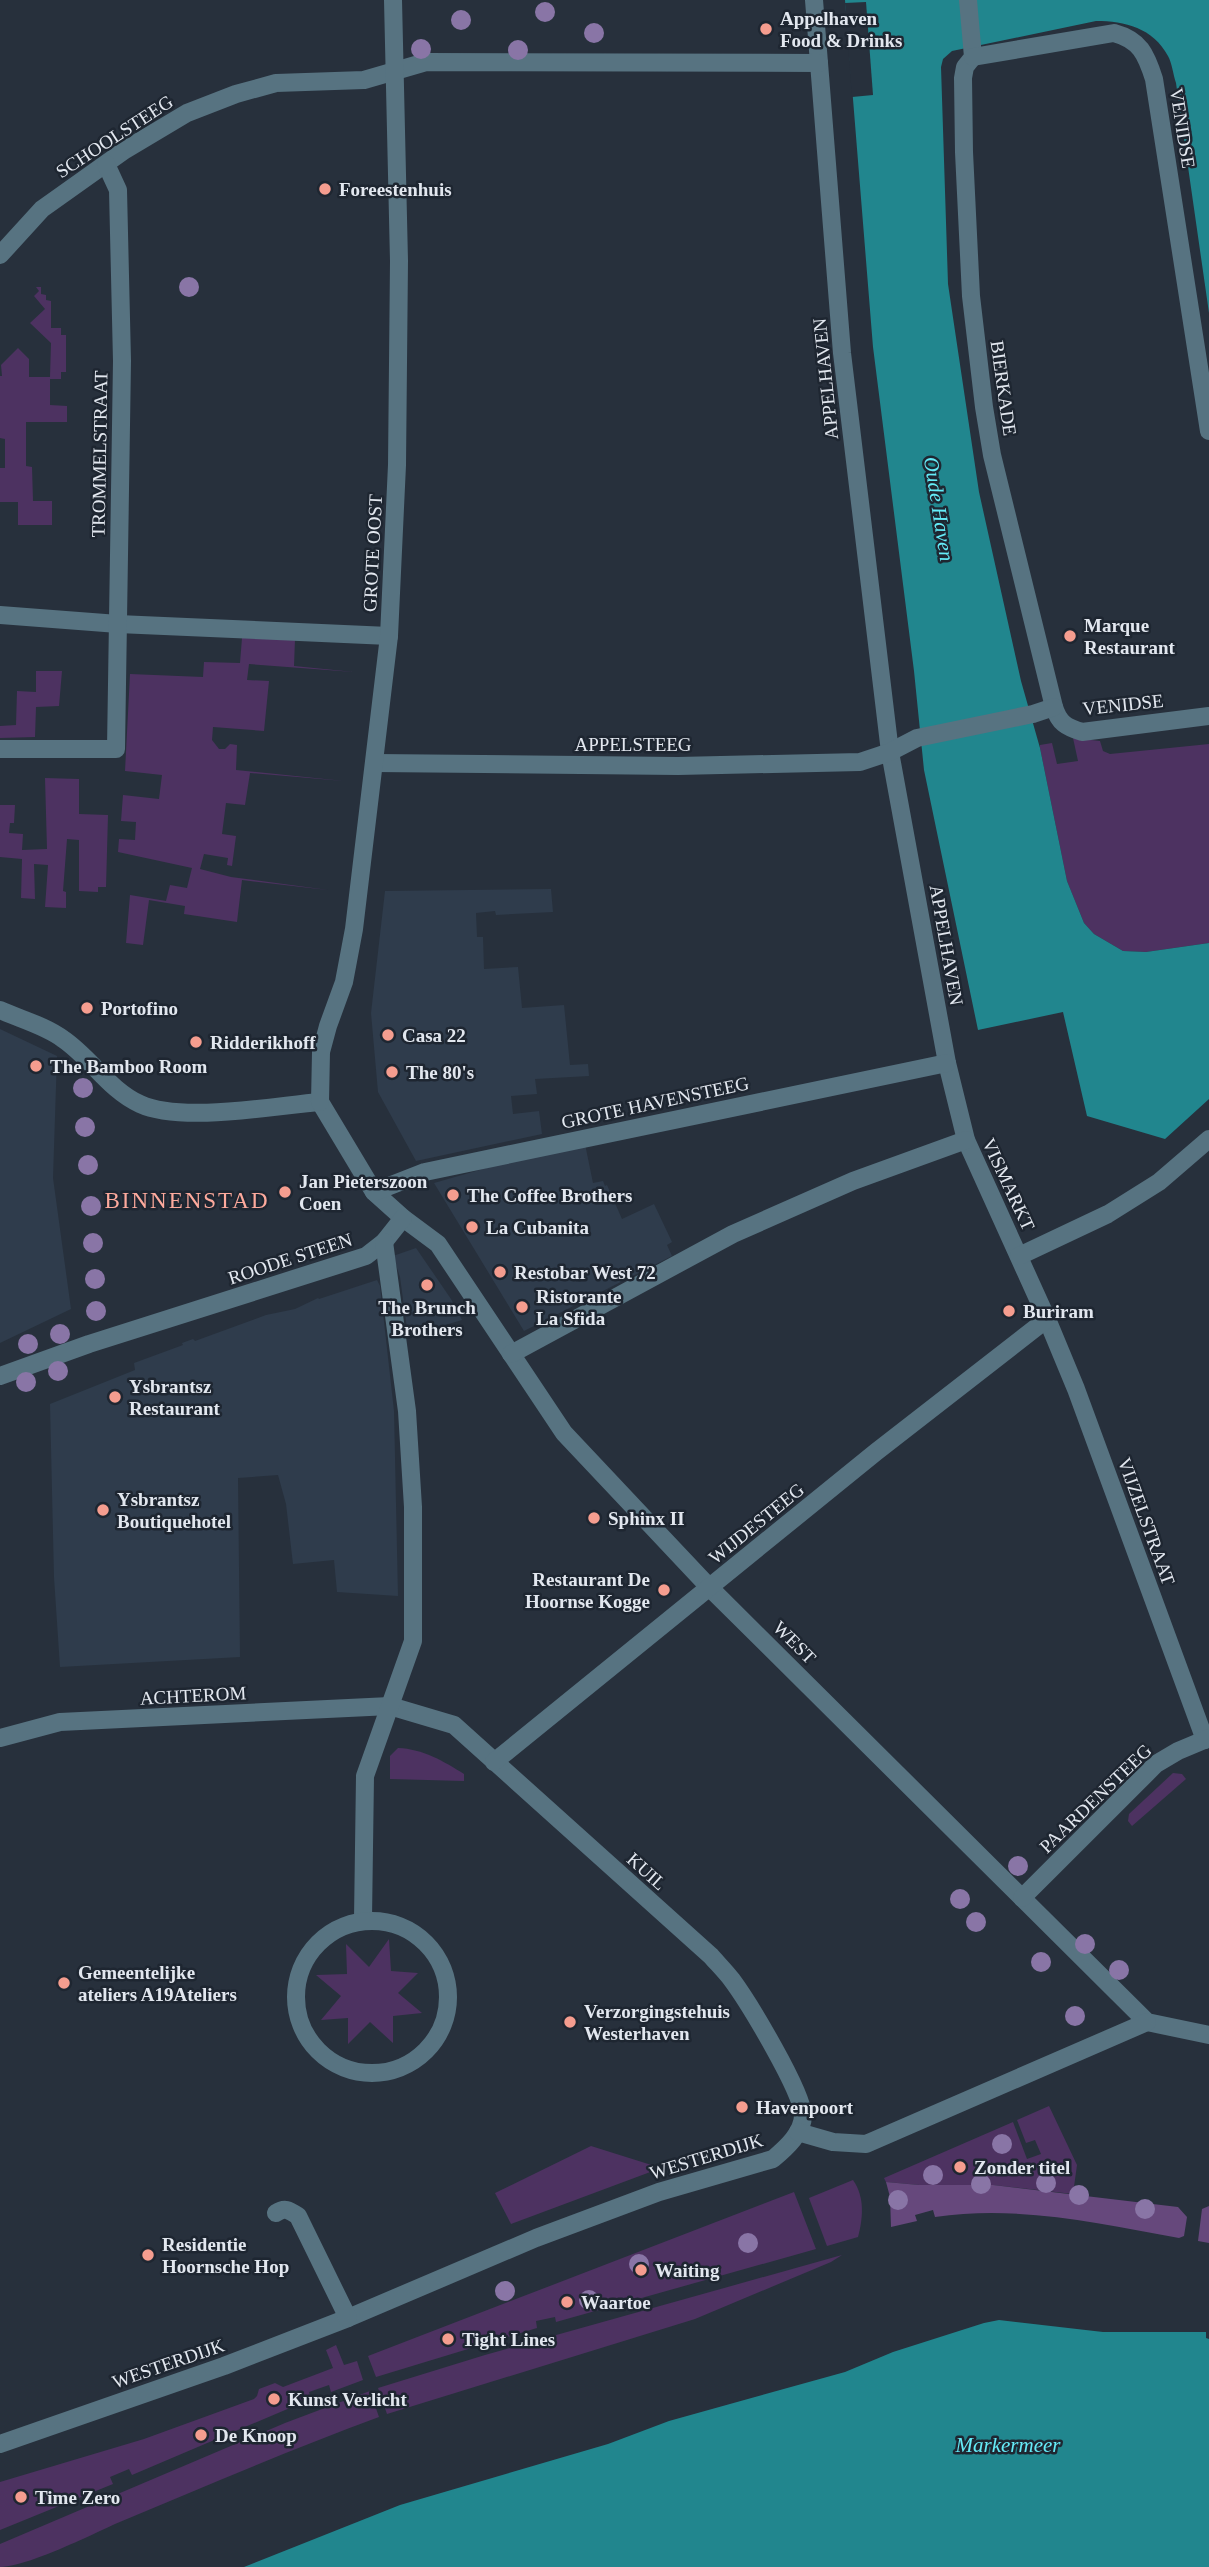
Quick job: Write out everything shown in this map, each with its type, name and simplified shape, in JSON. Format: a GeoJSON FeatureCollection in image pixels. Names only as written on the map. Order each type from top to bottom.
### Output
{"type":"FeatureCollection","features":[{"type":"Feature","properties":{"kind":"street","name":"GROTE OOST"},"geometry":{"type":"LineString","coordinates":[[320,1102],[321,1052],[344,982],[354,929],[389,636],[397,465],[399,261],[393,0]]}},
{"type":"Feature","properties":{"kind":"street","name":"APPELHAVEN"},"geometry":{"type":"LineString","coordinates":[[814,0],[842,353],[890,752],[947,1063]]}},
{"type":"Feature","properties":{"kind":"street"},"geometry":{"type":"LineString","coordinates":[[968,0],[972,53]]}},
{"type":"Feature","properties":{"kind":"street","name":"VENIDSE"},"geometry":{"type":"LineString","coordinates":[[972,53],[1114,33],[1129,37],[1142,50],[1154,79],[1209,431]]}},
{"type":"Feature","properties":{"kind":"street","name":"BIERKADE"},"geometry":{"type":"LineString","coordinates":[[972,53],[963,78],[964,152],[971,296],[983,394],[992,455],[1054,707]]}},
{"type":"Feature","properties":{"kind":"street","name":"SCHOOLSTEEG"},"geometry":{"type":"LineString","coordinates":[[0,255],[42,209],[125,150],[187,113],[236,94],[276,83],[364,80],[426,62],[819,63]]}},
{"type":"Feature","properties":{"kind":"street","name":"TROMMELSTRAAT"},"geometry":{"type":"LineString","coordinates":[[0,749],[116,749],[122,361],[118,190],[106,164]]}},
{"type":"Feature","properties":{"kind":"street"},"geometry":{"type":"LineString","coordinates":[[0,615],[118,624],[389,636]]}},
{"type":"Feature","properties":{"kind":"street"},"geometry":{"type":"LineString","coordinates":[[890,752],[917,738],[1033,714],[1054,707]]}},
{"type":"Feature","properties":{"kind":"street","name":"VENIDSE"},"geometry":{"type":"LineString","coordinates":[[1054,707],[1058,719],[1067,727],[1082,732],[1209,716]]}},
{"type":"Feature","properties":{"kind":"street","name":"APPELSTEEG"},"geometry":{"type":"LineString","coordinates":[[374,763],[704,766],[860,762],[890,752]]}},
{"type":"Feature","properties":{"kind":"street"},"geometry":{"type":"LineString","coordinates":[[0,1010],[63,1038],[106,1080],[138,1104],[157,1110],[189,1113],[320,1102],[374,1192],[403,1218]]}},
{"type":"Feature","properties":{"kind":"street","name":"VISMARKT"},"geometry":{"type":"LineString","coordinates":[[947,1063],[965,1140],[1046,1319]]}},
{"type":"Feature","properties":{"kind":"street","name":"GROTE HAVENSTEEG"},"geometry":{"type":"LineString","coordinates":[[374,1192],[425,1172],[947,1063]]}},
{"type":"Feature","properties":{"kind":"street"},"geometry":{"type":"LineString","coordinates":[[1019,1256],[1108,1214],[1159,1182],[1209,1139]]}},
{"type":"Feature","properties":{"kind":"street"},"geometry":{"type":"LineString","coordinates":[[511,1354],[733,1234],[853,1181],[965,1140]]}},
{"type":"Feature","properties":{"kind":"street","name":"WEST"},"geometry":{"type":"LineString","coordinates":[[403,1218],[438,1244],[564,1433],[710,1588],[1147,2022]]}},
{"type":"Feature","properties":{"kind":"street","name":"ROODE STEEN"},"geometry":{"type":"LineString","coordinates":[[0,1376],[89,1344],[366,1256],[384,1242],[403,1218]]}},
{"type":"Feature","properties":{"kind":"street"},"geometry":{"type":"LineString","coordinates":[[363,1919],[365,1776],[413,1641],[413,1521],[407,1411],[384,1242]]}},
{"type":"Feature","properties":{"kind":"street","name":"WIJDESTEEG"},"geometry":{"type":"LineString","coordinates":[[494,1762],[876,1451],[1046,1319]]}},
{"type":"Feature","properties":{"kind":"street","name":"VIJZELSTRAAT"},"geometry":{"type":"LineString","coordinates":[[1046,1319],[1081,1402],[1207,1739]]}},
{"type":"Feature","properties":{"kind":"street","name":"ACHTEROM"},"geometry":{"type":"LineString","coordinates":[[0,1738],[60,1722],[390,1706]]}},
{"type":"Feature","properties":{"kind":"street","name":"KUIL"},"geometry":{"type":"LineString","coordinates":[[390,1706],[454,1725],[710,1956],[732,1979],[768,2038],[800,2100],[803,2118],[798,2132]]}},
{"type":"Feature","properties":{"kind":"street","name":"PAARDENSTEEG"},"geometry":{"type":"LineString","coordinates":[[1022,1898],[1156,1764],[1207,1739]]}},
{"type":"Feature","properties":{"kind":"street"},"geometry":{"type":"LineString","coordinates":[[363,1919],[403,1925],[436,1951],[449,1987],[443,2030],[413,2064],[370,2076],[338,2068],[308,2043],[293,1994],[316,1941],[363,1919]]}},
{"type":"Feature","properties":{"kind":"street"},"geometry":{"type":"LineString","coordinates":[[798,2132],[833,2142],[866,2144],[1147,2022],[1209,2035]]}},
{"type":"Feature","properties":{"kind":"street","name":"WESTERDIJK"},"geometry":{"type":"LineString","coordinates":[[0,2444],[224,2366],[348,2318],[536,2238],[659,2192],[773,2159],[787,2147],[798,2132]]}},
{"type":"Feature","properties":{"kind":"street"},"geometry":{"type":"LineString","coordinates":[[276,2213],[287,2209],[298,2216],[348,2318]]}},
{"type":"Feature","properties":{"kind":"shaded area"},"geometry":{"type":"Polygon","coordinates":[[[36,287],[41,287],[41,294],[51,301],[51,328],[61,328],[61,335],[66,335],[66,372],[61,372],[61,379],[50,379],[50,405],[67,406],[67,422],[26,422],[26,466],[32,467],[33,501],[52,501],[52,525],[18,525],[18,502],[0,502],[0,468],[5,468],[5,439],[0,438],[0,376],[1,365],[18,348],[29,359],[29,377],[50,377],[51,343],[30,323],[45,309],[34,296],[39,291],[36,287]]]}},
{"type":"Feature","properties":{"kind":"shaded area"},"geometry":{"type":"Polygon","coordinates":[[[242,638],[295,639],[294,666],[354,672],[249,664],[247,680],[269,681],[264,731],[213,727],[212,740],[219,749],[225,749],[230,744],[237,745],[236,770],[344,781],[250,773],[245,805],[226,803],[222,834],[236,836],[232,866],[227,865],[228,858],[204,854],[200,869],[231,877],[328,890],[242,880],[237,922],[184,914],[185,906],[149,900],[143,945],[126,943],[130,895],[166,901],[170,885],[187,888],[192,868],[118,852],[119,839],[135,840],[136,822],[121,821],[123,795],[159,799],[162,775],[125,771],[130,674],[203,677],[204,662],[240,663],[242,638]]]}},
{"type":"Feature","properties":{"kind":"shaded area"},"geometry":{"type":"Polygon","coordinates":[[[36,671],[62,671],[59,706],[36,707],[35,737],[0,738],[0,726],[16,725],[17,691],[36,692],[36,671]]]}},
{"type":"Feature","properties":{"kind":"shaded area"},"geometry":{"type":"Polygon","coordinates":[[[1073,738],[1100,741],[1103,751],[1110,754],[1209,744],[1209,943],[1146,952],[1123,951],[1094,934],[1084,923],[1067,881],[1040,748],[1040,745],[1052,743],[1057,764],[1078,761],[1073,738]]]}},
{"type":"Feature","properties":{"kind":"shaded area"},"geometry":{"type":"Polygon","coordinates":[[[45,778],[79,779],[79,814],[108,815],[106,887],[98,887],[98,892],[79,891],[79,840],[67,839],[63,891],[66,892],[66,908],[45,907],[48,865],[34,864],[35,899],[21,898],[22,859],[0,857],[0,805],[15,805],[14,823],[10,823],[9,833],[23,834],[22,850],[47,849],[45,778]]]}},
{"type":"Feature","properties":{"kind":"shaded area"},"geometry":{"type":"Polygon","coordinates":[[[551,889],[553,912],[496,915],[495,911],[476,913],[477,937],[483,937],[484,969],[518,967],[522,1008],[564,1005],[570,1065],[588,1064],[589,1076],[535,1079],[537,1094],[511,1096],[513,1114],[539,1111],[542,1134],[416,1161],[378,1092],[371,1013],[385,891],[551,889]]]}},
{"type":"Feature","properties":{"kind":"shaded area"},"geometry":{"type":"Polygon","coordinates":[[[0,1029],[57,1056],[53,1178],[71,1309],[0,1343],[0,1029]]]}},
{"type":"Feature","properties":{"kind":"shaded area"},"geometry":{"type":"Polygon","coordinates":[[[585,1144],[593,1183],[603,1181],[605,1186],[607,1185],[622,1219],[654,1204],[672,1242],[667,1245],[672,1256],[524,1331],[434,1183],[514,1160],[585,1144]]]}},
{"type":"Feature","properties":{"kind":"shaded area"},"geometry":{"type":"Polygon","coordinates":[[[416,1248],[462,1320],[408,1336],[400,1277],[393,1256],[416,1248]]]}},
{"type":"Feature","properties":{"kind":"shaded area"},"geometry":{"type":"Polygon","coordinates":[[[377,1280],[380,1286],[394,1411],[398,1596],[337,1592],[334,1560],[293,1564],[286,1504],[278,1475],[238,1478],[240,1657],[60,1667],[54,1577],[50,1404],[135,1370],[134,1363],[183,1345],[182,1343],[193,1339],[195,1341],[266,1315],[295,1309],[318,1298],[377,1280]]]}},
{"type":"Feature","properties":{"kind":"shaded area"},"geometry":{"type":"Polygon","coordinates":[[[398,1748],[424,1753],[440,1760],[464,1774],[464,1781],[390,1779],[390,1756],[398,1748]]]}},
{"type":"Feature","properties":{"kind":"shaded area"},"geometry":{"type":"Polygon","coordinates":[[[1173,1773],[1182,1774],[1186,1779],[1132,1826],[1128,1821],[1129,1814],[1173,1773]]]}},
{"type":"Feature","properties":{"kind":"shaded area"},"geometry":{"type":"Polygon","coordinates":[[[389,1939],[391,1971],[418,1973],[398,1993],[422,2013],[393,2016],[393,2043],[370,2022],[348,2044],[348,2018],[321,2020],[341,1996],[316,1975],[347,1974],[346,1944],[369,1967],[389,1939]]]}},
{"type":"Feature","properties":{"kind":"shaded area"},"geometry":{"type":"Polygon","coordinates":[[[1049,2106],[1077,2165],[1073,2194],[993,2185],[919,2185],[886,2182],[884,2178],[1013,2122],[1027,2159],[1041,2154],[1035,2140],[1026,2143],[1017,2120],[1049,2106]]]}},
{"type":"Feature","properties":{"kind":"shaded area"},"geometry":{"type":"Polygon","coordinates":[[[591,2146],[661,2168],[511,2224],[495,2193],[591,2146]]]}},
{"type":"Feature","properties":{"kind":"shaded area"},"geometry":{"type":"Polygon","coordinates":[[[853,2180],[860,2193],[862,2208],[858,2237],[827,2246],[809,2198],[853,2180]]]}},
{"type":"Feature","properties":{"kind":"shaded area"},"geometry":{"type":"Polygon","coordinates":[[[886,2182],[993,2185],[1178,2207],[1187,2217],[1184,2236],[1179,2238],[1058,2217],[997,2213],[935,2217],[933,2210],[915,2215],[917,2221],[891,2227],[890,2197],[886,2182]]]}},
{"type":"Feature","properties":{"kind":"shaded area"},"geometry":{"type":"Polygon","coordinates":[[[794,2192],[816,2249],[556,2322],[555,2317],[536,2321],[537,2328],[376,2377],[368,2356],[794,2192]]]}},
{"type":"Feature","properties":{"kind":"shaded area"},"geometry":{"type":"Polygon","coordinates":[[[1209,2206],[1209,2243],[1198,2241],[1202,2209],[1209,2206]]]}},
{"type":"Feature","properties":{"kind":"shaded area"},"geometry":{"type":"Polygon","coordinates":[[[842,2255],[695,2319],[387,2414],[378,2388],[485,2355],[842,2255]]]}},
{"type":"Feature","properties":{"kind":"shaded area"},"geometry":{"type":"Polygon","coordinates":[[[336,2345],[344,2365],[357,2361],[363,2380],[331,2392],[329,2385],[309,2392],[311,2399],[132,2475],[129,2469],[110,2477],[113,2484],[0,2530],[0,2482],[144,2439],[254,2399],[259,2389],[275,2383],[283,2387],[333,2368],[326,2350],[336,2345]]]}},
{"type":"Feature","properties":{"kind":"shaded area"},"geometry":{"type":"Polygon","coordinates":[[[370,2391],[379,2417],[247,2469],[41,2557],[0,2567],[0,2544],[285,2423],[370,2391]]]}},
{"type":"Feature","properties":{"kind":"water","name":"Oude Haven"},"geometry":{"type":"Polygon","coordinates":[[[845,0],[1209,0],[1209,313],[1176,83],[1169,59],[1155,39],[1128,25],[1096,21],[952,51],[943,59],[941,67],[948,284],[979,492],[1021,681],[1040,748],[1067,881],[1084,923],[1094,934],[1123,951],[1146,952],[1209,943],[1209,1099],[1165,1139],[1087,1116],[1063,1012],[978,1030],[924,770],[873,347],[845,0]]]}},
{"type":"Feature","properties":{"kind":"water","name":"Markermeer"},"geometry":{"type":"Polygon","coordinates":[[[999,2320],[1103,2332],[1206,2332],[1206,2338],[1209,2339],[1209,2567],[244,2567],[400,2505],[608,2444],[669,2421],[845,2372],[893,2352],[999,2320]]]}},
{"type":"Feature","properties":{"kind":"pier"},"geometry":{"type":"Polygon","coordinates":[[[866,2],[873,95],[852,97],[845,3],[866,2]]]}},
{"type":"Feature","properties":{"kind":"place","name":"Appelhaven Food & Drinks"},"geometry":{"type":"Point","coordinates":[766,29]}},
{"type":"Feature","properties":{"kind":"place","name":"Foreestenhuis"},"geometry":{"type":"Point","coordinates":[325,189]}},
{"type":"Feature","properties":{"kind":"place","name":"Marque Restaurant"},"geometry":{"type":"Point","coordinates":[1070,636]}},
{"type":"Feature","properties":{"kind":"place","name":"Portofino"},"geometry":{"type":"Point","coordinates":[87,1008]}},
{"type":"Feature","properties":{"kind":"place","name":"Casa 22"},"geometry":{"type":"Point","coordinates":[388,1035]}},
{"type":"Feature","properties":{"kind":"place","name":"Ridderikhoff"},"geometry":{"type":"Point","coordinates":[196,1042]}},
{"type":"Feature","properties":{"kind":"place","name":"The Bamboo Room"},"geometry":{"type":"Point","coordinates":[36,1066]}},
{"type":"Feature","properties":{"kind":"place","name":"The 80's"},"geometry":{"type":"Point","coordinates":[392,1072]}},
{"type":"Feature","properties":{"kind":"place","name":"Jan Pieterszoon Coen"},"geometry":{"type":"Point","coordinates":[285,1192]}},
{"type":"Feature","properties":{"kind":"place","name":"The Coffee Brothers"},"geometry":{"type":"Point","coordinates":[453,1195]}},
{"type":"Feature","properties":{"kind":"place","name":"La Cubanita"},"geometry":{"type":"Point","coordinates":[472,1227]}},
{"type":"Feature","properties":{"kind":"place","name":"Restobar West 72"},"geometry":{"type":"Point","coordinates":[500,1272]}},
{"type":"Feature","properties":{"kind":"place","name":"The Brunch Brothers"},"geometry":{"type":"Point","coordinates":[427,1285]}},
{"type":"Feature","properties":{"kind":"place","name":"Ristorante La Sfida"},"geometry":{"type":"Point","coordinates":[522,1307]}},
{"type":"Feature","properties":{"kind":"place","name":"Buriram"},"geometry":{"type":"Point","coordinates":[1009,1311]}},
{"type":"Feature","properties":{"kind":"place","name":"Ysbrantsz Restaurant"},"geometry":{"type":"Point","coordinates":[115,1397]}},
{"type":"Feature","properties":{"kind":"place","name":"Ysbrantsz Boutiquehotel"},"geometry":{"type":"Point","coordinates":[103,1510]}},
{"type":"Feature","properties":{"kind":"place","name":"Sphinx II"},"geometry":{"type":"Point","coordinates":[594,1518]}},
{"type":"Feature","properties":{"kind":"place","name":"Restaurant De Hoornse Kogge"},"geometry":{"type":"Point","coordinates":[664,1590]}},
{"type":"Feature","properties":{"kind":"place","name":"Gemeentelijke ateliers A19Ateliers"},"geometry":{"type":"Point","coordinates":[64,1983]}},
{"type":"Feature","properties":{"kind":"place","name":"Verzorgingstehuis Westerhaven"},"geometry":{"type":"Point","coordinates":[570,2022]}},
{"type":"Feature","properties":{"kind":"place","name":"Havenpoort"},"geometry":{"type":"Point","coordinates":[742,2107]}},
{"type":"Feature","properties":{"kind":"place","name":"Zonder titel"},"geometry":{"type":"Point","coordinates":[960,2167]}},
{"type":"Feature","properties":{"kind":"place","name":"Residentie Hoornsche Hop"},"geometry":{"type":"Point","coordinates":[148,2255]}},
{"type":"Feature","properties":{"kind":"place","name":"Waiting"},"geometry":{"type":"Point","coordinates":[641,2270]}},
{"type":"Feature","properties":{"kind":"place","name":"Waartoe"},"geometry":{"type":"Point","coordinates":[567,2302]}},
{"type":"Feature","properties":{"kind":"place","name":"Tight Lines"},"geometry":{"type":"Point","coordinates":[448,2339]}},
{"type":"Feature","properties":{"kind":"place","name":"Kunst Verlicht"},"geometry":{"type":"Point","coordinates":[274,2399]}},
{"type":"Feature","properties":{"kind":"place","name":"De Knoop"},"geometry":{"type":"Point","coordinates":[201,2435]}},
{"type":"Feature","properties":{"kind":"place","name":"Time Zero"},"geometry":{"type":"Point","coordinates":[21,2497]}},
{"type":"Feature","properties":{"kind":"district","name":"BINNENSTAD"},"geometry":{"type":"Point","coordinates":[187,1200]}}]}
